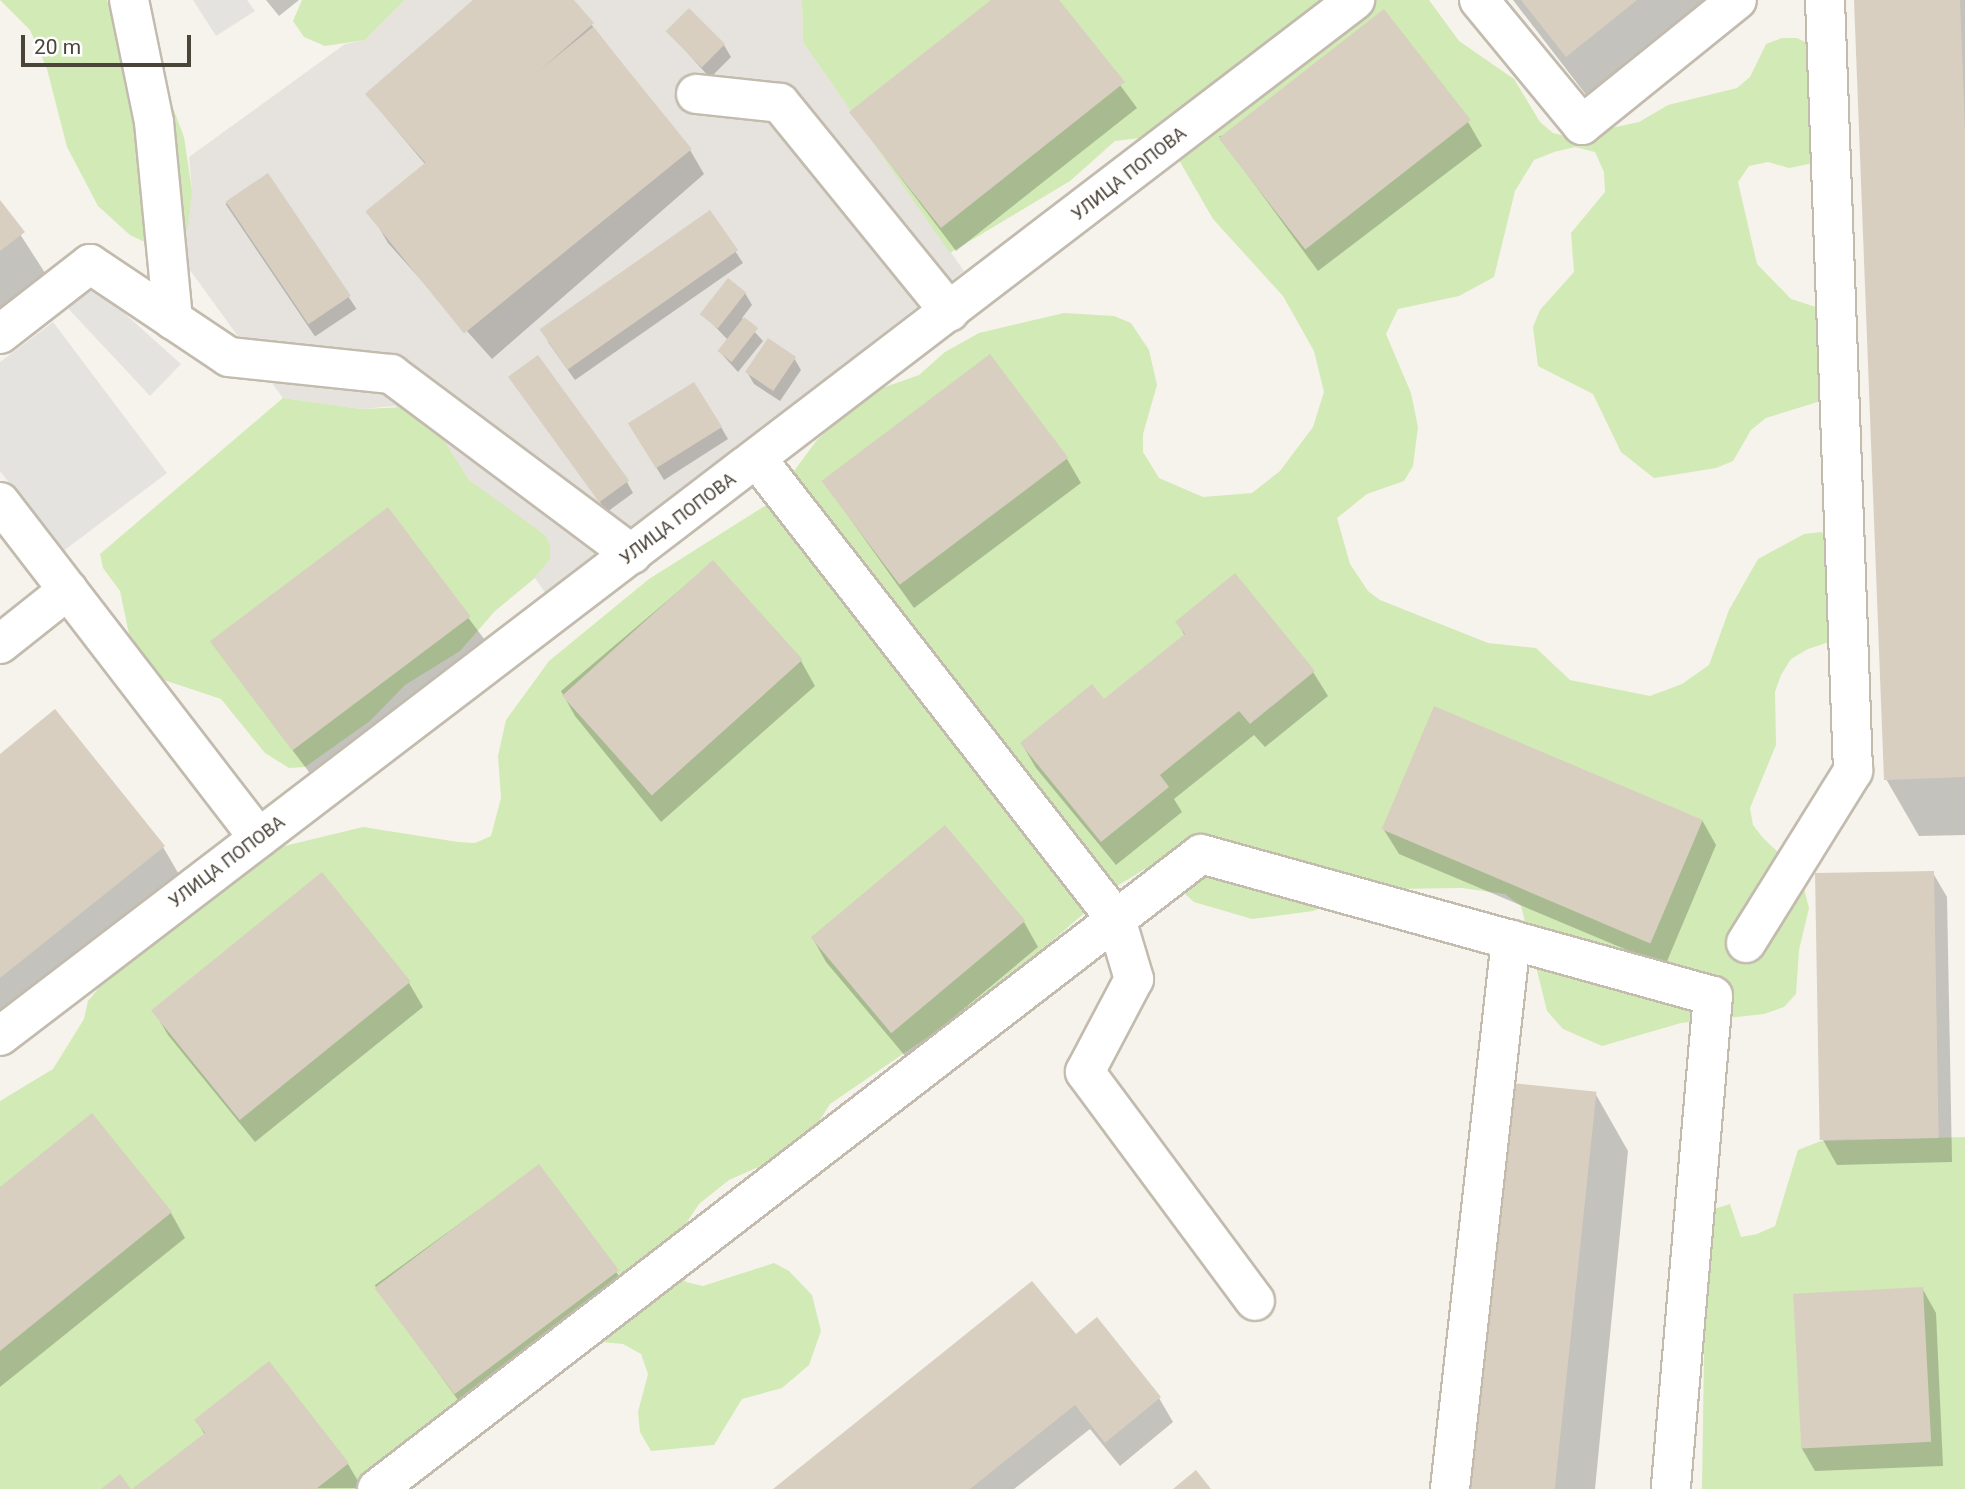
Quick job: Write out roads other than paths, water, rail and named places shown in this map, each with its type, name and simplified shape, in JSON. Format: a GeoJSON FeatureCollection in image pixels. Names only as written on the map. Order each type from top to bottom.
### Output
{"type":"FeatureCollection","features":[{"type":"Feature","properties":{"kind":"street"},"geometry":{"type":"LineString","coordinates":[[129,0],[154,122],[173,320]]}},
{"type":"Feature","properties":{"kind":"street","name":"УЛИЦА ПОПОВА"},"geometry":{"type":"LineString","coordinates":[[0,1036],[1355,0]]}},
{"type":"Feature","properties":{"kind":"street"},"geometry":{"type":"LineString","coordinates":[[1479,0],[1582,125],[1737,0]]}},
{"type":"Feature","properties":{"kind":"street"},"geometry":{"type":"LineString","coordinates":[[1746,943],[1853,771],[1825,0]]}},
{"type":"Feature","properties":{"kind":"street"},"geometry":{"type":"LineString","coordinates":[[696,94],[780,103],[950,312]]}},
{"type":"Feature","properties":{"kind":"street"},"geometry":{"type":"LineString","coordinates":[[0,334],[90,264],[229,357],[391,374],[632,554]]}},
{"type":"Feature","properties":{"kind":"street"},"geometry":{"type":"LineString","coordinates":[[757,459],[1116,919],[1133,979],[1085,1072],[1255,1301]]}},
{"type":"Feature","properties":{"kind":"street"},"geometry":{"type":"LineString","coordinates":[[0,502],[259,838]]}},
{"type":"Feature","properties":{"kind":"street"},"geometry":{"type":"LineString","coordinates":[[0,644],[68,590]]}},
{"type":"Feature","properties":{"kind":"street"},"geometry":{"type":"LineString","coordinates":[[377,1489],[1201,854],[1713,996],[1671,1489]]}},
{"type":"Feature","properties":{"kind":"street"},"geometry":{"type":"LineString","coordinates":[[1450,1489],[1511,939]]}}]}
